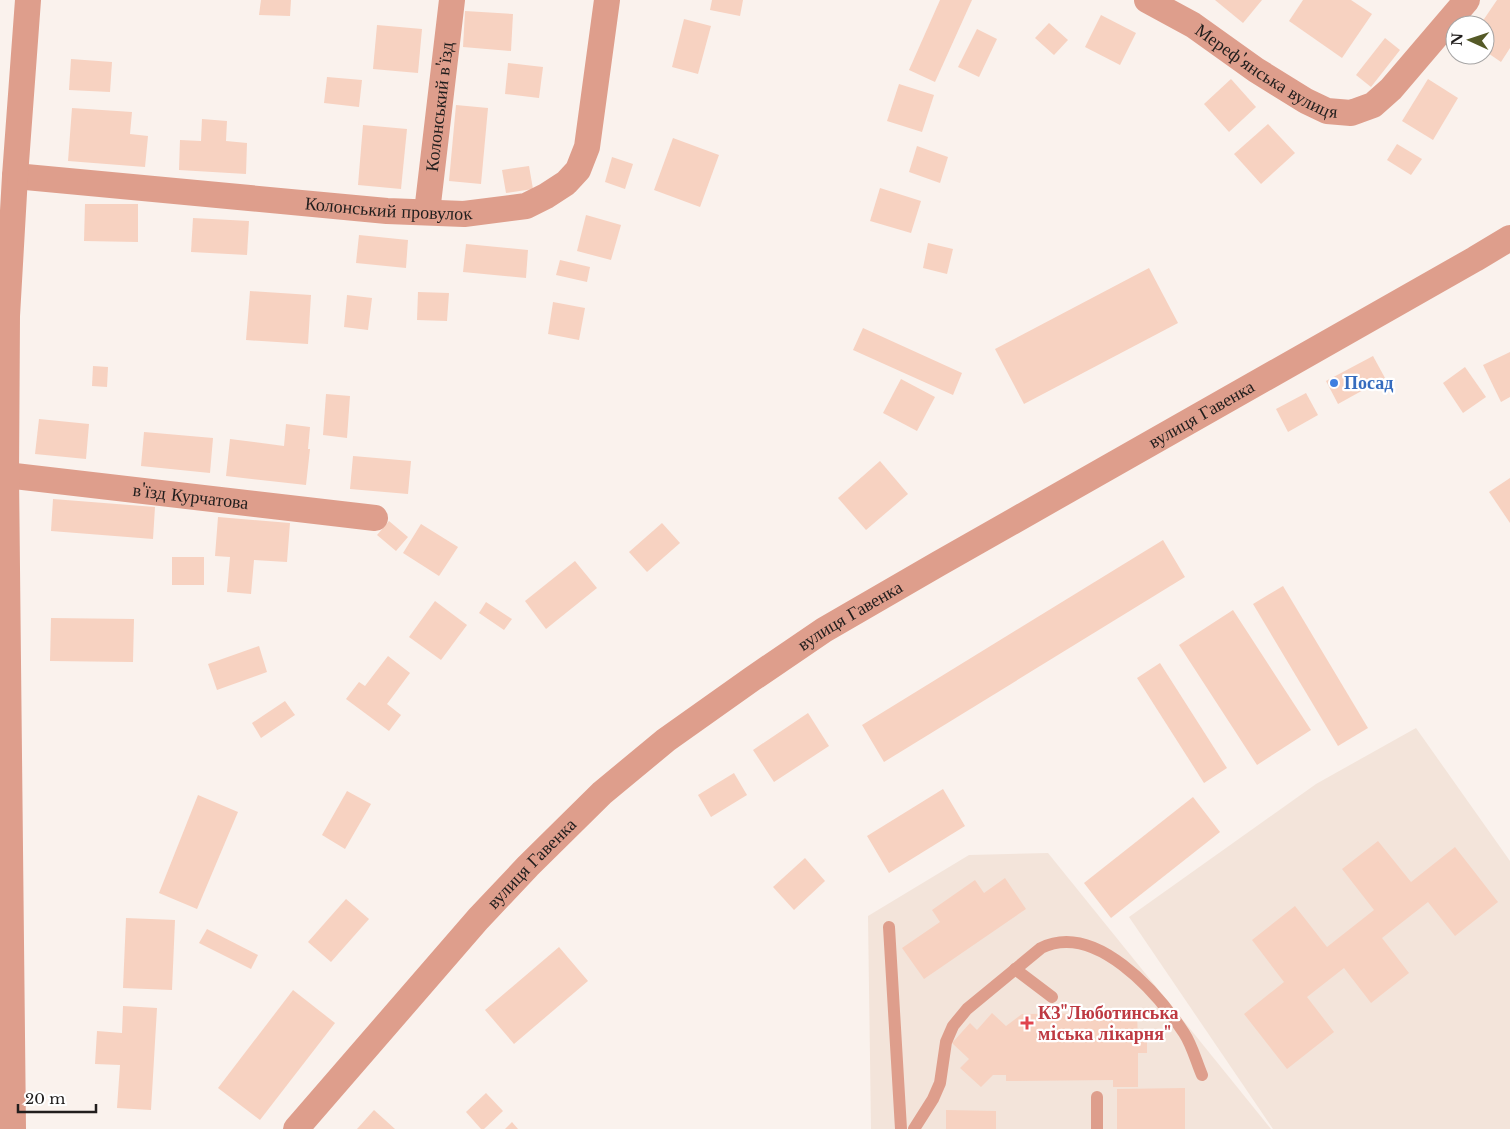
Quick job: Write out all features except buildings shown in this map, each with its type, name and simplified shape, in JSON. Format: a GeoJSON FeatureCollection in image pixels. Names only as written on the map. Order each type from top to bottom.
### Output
{"type":"FeatureCollection","features":[{"type":"Feature","properties":{"kind":"street"},"geometry":{"type":"LineString","coordinates":[[13,1129],[6,475],[7,316],[28,0]]}},
{"type":"Feature","properties":{"kind":"street","name":"Колонський в'їзд"},"geometry":{"type":"LineString","coordinates":[[427,212],[452,0]]}},
{"type":"Feature","properties":{"kind":"street","name":"Колонський провулок"},"geometry":{"type":"LineString","coordinates":[[15,176],[377,210],[464,214],[526,206],[566,183],[578,170],[587,147],[607,0]]}},
{"type":"Feature","properties":{"kind":"street","name":"Мереф'янська вулиця"},"geometry":{"type":"LineString","coordinates":[[1147,0],[1193,25],[1256,70],[1306,100],[1327,111],[1351,113],[1373,106],[1391,90],[1467,0]]}},
{"type":"Feature","properties":{"kind":"street","name":"вулиця Гавенка"},"geometry":{"type":"LineString","coordinates":[[296,1129],[478,919],[602,793],[666,740],[824,630],[1510,238]]}},
{"type":"Feature","properties":{"kind":"street","name":"в'їзд Курчатова"},"geometry":{"type":"LineString","coordinates":[[6,475],[375,518]]}},
{"type":"Feature","properties":{"kind":"lane"},"geometry":{"type":"LineString","coordinates":[[888,927],[901,1129]]}},
{"type":"Feature","properties":{"kind":"lane"},"geometry":{"type":"LineString","coordinates":[[914,1129],[933,1099],[940,1083],[946,1042],[953,1026],[967,1009],[1040,948],[1050,943],[1066,941],[1088,946],[1120,962],[1147,986],[1184,1034],[1202,1075]]}},
{"type":"Feature","properties":{"kind":"lane"},"geometry":{"type":"LineString","coordinates":[[1015,969],[1052,997]]}},
{"type":"Feature","properties":{"kind":"lane"},"geometry":{"type":"LineString","coordinates":[[1097,1097],[1097,1129]]}},
{"type":"Feature","properties":{"kind":"shaded area"},"geometry":{"type":"Polygon","coordinates":[[[1416,728],[1510,861],[1510,1129],[1273,1129],[1129,917],[1316,784],[1416,728]]]}},
{"type":"Feature","properties":{"kind":"shaded area","name":"КЗ\"Люботинська мiська лiкарня\""},"geometry":{"type":"Polygon","coordinates":[[[1048,853],[1271,1129],[871,1129],[868,916],[969,855],[1048,853]]]}},
{"type":"Feature","properties":{"kind":"place","name":"Посад"},"geometry":{"type":"Point","coordinates":[1334,383]}},
{"type":"Feature","properties":{"kind":"place","name":"КЗ\"Люботинська мiська лiкарня\""},"geometry":{"type":"Point","coordinates":[1027,1023]}}]}
